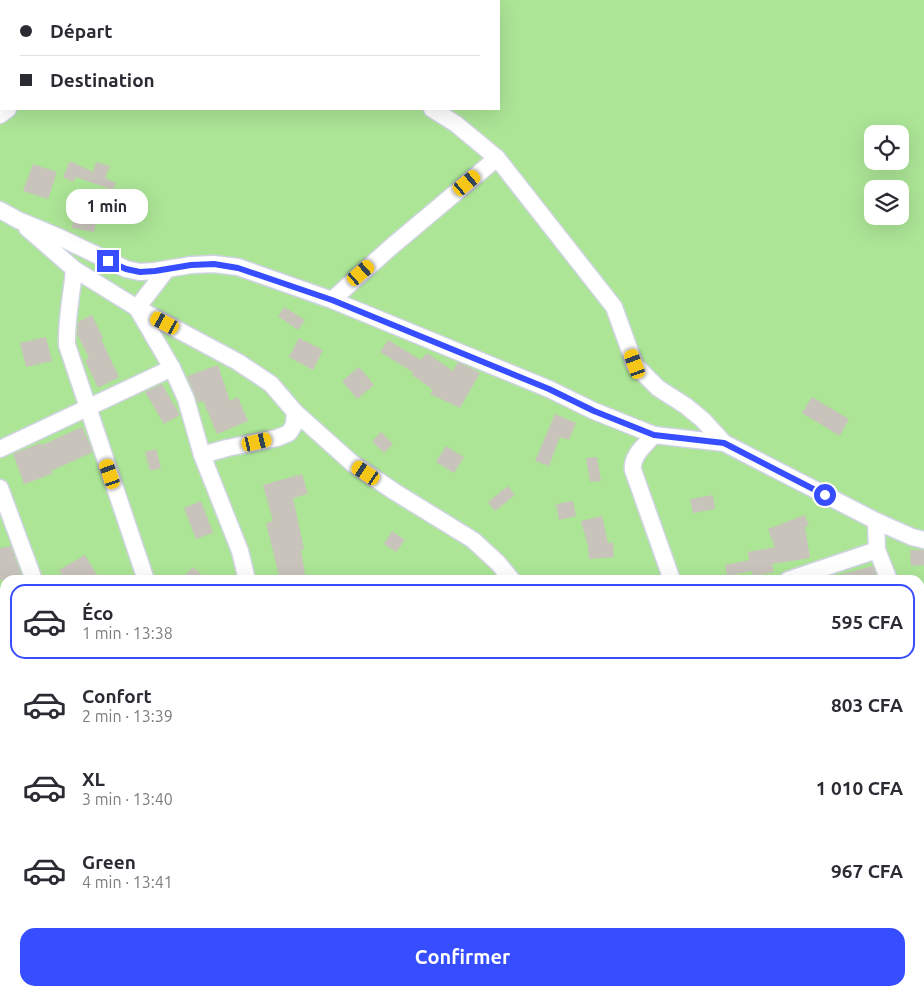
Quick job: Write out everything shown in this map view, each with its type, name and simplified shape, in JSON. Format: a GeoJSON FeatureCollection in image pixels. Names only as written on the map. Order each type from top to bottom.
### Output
{"type":"FeatureCollection","features":[{"type":"Feature","properties":{"kind":"street"},"geometry":{"type":"LineString","coordinates":[[434,110],[456,124],[497,158],[614,307],[635,364],[658,388],[686,406],[703,420],[724,443],[876,521],[920,537]]}},
{"type":"Feature","properties":{"kind":"street"},"geometry":{"type":"LineString","coordinates":[[332,300],[391,247],[497,158]]}},
{"type":"Feature","properties":{"kind":"street"},"geometry":{"type":"LineString","coordinates":[[0,210],[126,269],[140,272],[206,264],[238,268],[332,300],[549,389],[594,411],[654,435],[724,443]]}},
{"type":"Feature","properties":{"kind":"street"},"geometry":{"type":"LineString","coordinates":[[18,220],[74,269],[137,308],[238,362],[271,384],[295,412],[352,463],[473,540],[508,575]]}},
{"type":"Feature","properties":{"kind":"street"},"geometry":{"type":"LineString","coordinates":[[74,269],[72,295],[66,327],[67,345],[144,575]]}},
{"type":"Feature","properties":{"kind":"street"},"geometry":{"type":"LineString","coordinates":[[137,308],[167,269]]}},
{"type":"Feature","properties":{"kind":"street"},"geometry":{"type":"LineString","coordinates":[[137,308],[172,368],[186,399],[202,455],[240,551],[246,575]]}},
{"type":"Feature","properties":{"kind":"street"},"geometry":{"type":"LineString","coordinates":[[0,448],[172,368]]}},
{"type":"Feature","properties":{"kind":"street"},"geometry":{"type":"LineString","coordinates":[[202,455],[277,438],[289,433],[294,424],[295,412]]}},
{"type":"Feature","properties":{"kind":"street"},"geometry":{"type":"LineString","coordinates":[[654,435],[632,463],[670,575]]}},
{"type":"Feature","properties":{"kind":"street"},"geometry":{"type":"LineString","coordinates":[[0,488],[32,575]]}},
{"type":"Feature","properties":{"kind":"street"},"geometry":{"type":"LineString","coordinates":[[876,521],[877,550],[887,575]]}},
{"type":"Feature","properties":{"kind":"street"},"geometry":{"type":"LineString","coordinates":[[803,575],[877,550]]}},
{"type":"Feature","properties":{"kind":"green space"},"geometry":{"type":"Polygon","coordinates":[[[500,0],[924,0],[924,575],[0,575],[0,110],[500,110],[500,0]]]}},
{"type":"Feature","properties":{"kind":"building"},"geometry":{"type":"Polygon","coordinates":[[[70,161],[93,172],[96,162],[110,166],[105,178],[116,183],[113,190],[76,177],[73,182],[63,177],[70,161]]]}},
{"type":"Feature","properties":{"kind":"building"},"geometry":{"type":"Polygon","coordinates":[[[33,164],[57,172],[48,199],[23,191],[33,164]]]}},
{"type":"Feature","properties":{"kind":"building"},"geometry":{"type":"Polygon","coordinates":[[[77,205],[99,209],[94,232],[72,228],[77,205]]]}},
{"type":"Feature","properties":{"kind":"building"},"geometry":{"type":"Polygon","coordinates":[[[284,307],[305,320],[298,330],[278,316],[284,307]]]}},
{"type":"Feature","properties":{"kind":"building"},"geometry":{"type":"Polygon","coordinates":[[[92,315],[119,377],[98,388],[85,360],[89,358],[77,334],[78,322],[92,315]]]}},
{"type":"Feature","properties":{"kind":"building"},"geometry":{"type":"Polygon","coordinates":[[[46,337],[52,361],[26,367],[20,343],[46,337]]]}},
{"type":"Feature","properties":{"kind":"building"},"geometry":{"type":"Polygon","coordinates":[[[299,338],[323,350],[313,370],[289,357],[299,338]]]}},
{"type":"Feature","properties":{"kind":"building"},"geometry":{"type":"Polygon","coordinates":[[[388,340],[421,360],[427,353],[453,371],[458,362],[480,373],[460,408],[430,394],[433,390],[411,374],[413,372],[380,352],[388,340]]]}},
{"type":"Feature","properties":{"kind":"building"},"geometry":{"type":"Polygon","coordinates":[[[218,365],[230,401],[238,397],[248,421],[217,434],[203,401],[198,403],[187,376],[218,365]]]}},
{"type":"Feature","properties":{"kind":"building"},"geometry":{"type":"Polygon","coordinates":[[[359,367],[374,385],[357,399],[342,381],[359,367]]]}},
{"type":"Feature","properties":{"kind":"building"},"geometry":{"type":"Polygon","coordinates":[[[162,384],[180,415],[164,424],[145,392],[162,384]]]}},
{"type":"Feature","properties":{"kind":"building"},"geometry":{"type":"Polygon","coordinates":[[[812,397],[849,419],[840,436],[802,413],[812,397]]]}},
{"type":"Feature","properties":{"kind":"building"},"geometry":{"type":"Polygon","coordinates":[[[555,414],[576,423],[569,440],[560,437],[549,466],[535,461],[555,414]]]}},
{"type":"Feature","properties":{"kind":"building"},"geometry":{"type":"Polygon","coordinates":[[[82,427],[93,452],[51,471],[52,474],[24,484],[13,454],[41,443],[42,445],[82,427]]]}},
{"type":"Feature","properties":{"kind":"building"},"geometry":{"type":"Polygon","coordinates":[[[381,432],[393,444],[384,453],[372,441],[381,432]]]}},
{"type":"Feature","properties":{"kind":"building"},"geometry":{"type":"Polygon","coordinates":[[[446,446],[464,457],[454,473],[436,462],[446,446]]]}},
{"type":"Feature","properties":{"kind":"building"},"geometry":{"type":"Polygon","coordinates":[[[156,449],[161,468],[150,471],[145,452],[156,449]]]}},
{"type":"Feature","properties":{"kind":"building"},"geometry":{"type":"Polygon","coordinates":[[[597,457],[601,481],[590,482],[586,458],[597,457]]]}},
{"type":"Feature","properties":{"kind":"building"},"geometry":{"type":"Polygon","coordinates":[[[302,474],[308,494],[293,498],[304,549],[301,550],[305,575],[279,575],[266,523],[273,521],[263,485],[302,474]]]}},
{"type":"Feature","properties":{"kind":"building"},"geometry":{"type":"Polygon","coordinates":[[[508,486],[515,495],[495,511],[488,502],[508,486]]]}},
{"type":"Feature","properties":{"kind":"building"},"geometry":{"type":"Polygon","coordinates":[[[713,495],[715,509],[693,513],[690,499],[713,495]]]}},
{"type":"Feature","properties":{"kind":"building"},"geometry":{"type":"Polygon","coordinates":[[[201,501],[213,533],[196,539],[184,508],[201,501]]]}},
{"type":"Feature","properties":{"kind":"building"},"geometry":{"type":"Polygon","coordinates":[[[573,501],[576,516],[559,520],[556,504],[573,501]]]}},
{"type":"Feature","properties":{"kind":"building"},"geometry":{"type":"Polygon","coordinates":[[[805,515],[809,526],[805,527],[810,558],[772,564],[774,572],[753,575],[752,571],[727,575],[725,565],[749,560],[748,552],[775,547],[768,529],[805,515]]]}},
{"type":"Feature","properties":{"kind":"building"},"geometry":{"type":"Polygon","coordinates":[[[602,516],[608,543],[613,542],[614,557],[589,559],[588,546],[581,521],[602,516]]]}},
{"type":"Feature","properties":{"kind":"building"},"geometry":{"type":"Polygon","coordinates":[[[392,531],[405,540],[396,552],[384,544],[392,531]]]}},
{"type":"Feature","properties":{"kind":"building"},"geometry":{"type":"Polygon","coordinates":[[[11,546],[21,575],[0,575],[0,548],[11,546]]]}},
{"type":"Feature","properties":{"kind":"building"},"geometry":{"type":"Polygon","coordinates":[[[910,550],[924,550],[924,565],[911,566],[910,550]]]}},
{"type":"Feature","properties":{"kind":"building"},"geometry":{"type":"Polygon","coordinates":[[[85,555],[97,575],[62,575],[59,570],[85,555]]]}},
{"type":"Feature","properties":{"kind":"building"},"geometry":{"type":"Polygon","coordinates":[[[873,566],[876,575],[839,575],[873,566]]]}},
{"type":"Feature","properties":{"kind":"building"},"geometry":{"type":"Polygon","coordinates":[[[193,567],[202,575],[186,575],[193,567]]]}},
{"type":"Feature","properties":{"kind":"route"},"geometry":{"type":"LineString","coordinates":[[108,261],[126,269],[140,272],[214,264],[238,268],[332,300],[549,389],[594,411],[654,435],[724,443],[825,495]]}}]}
